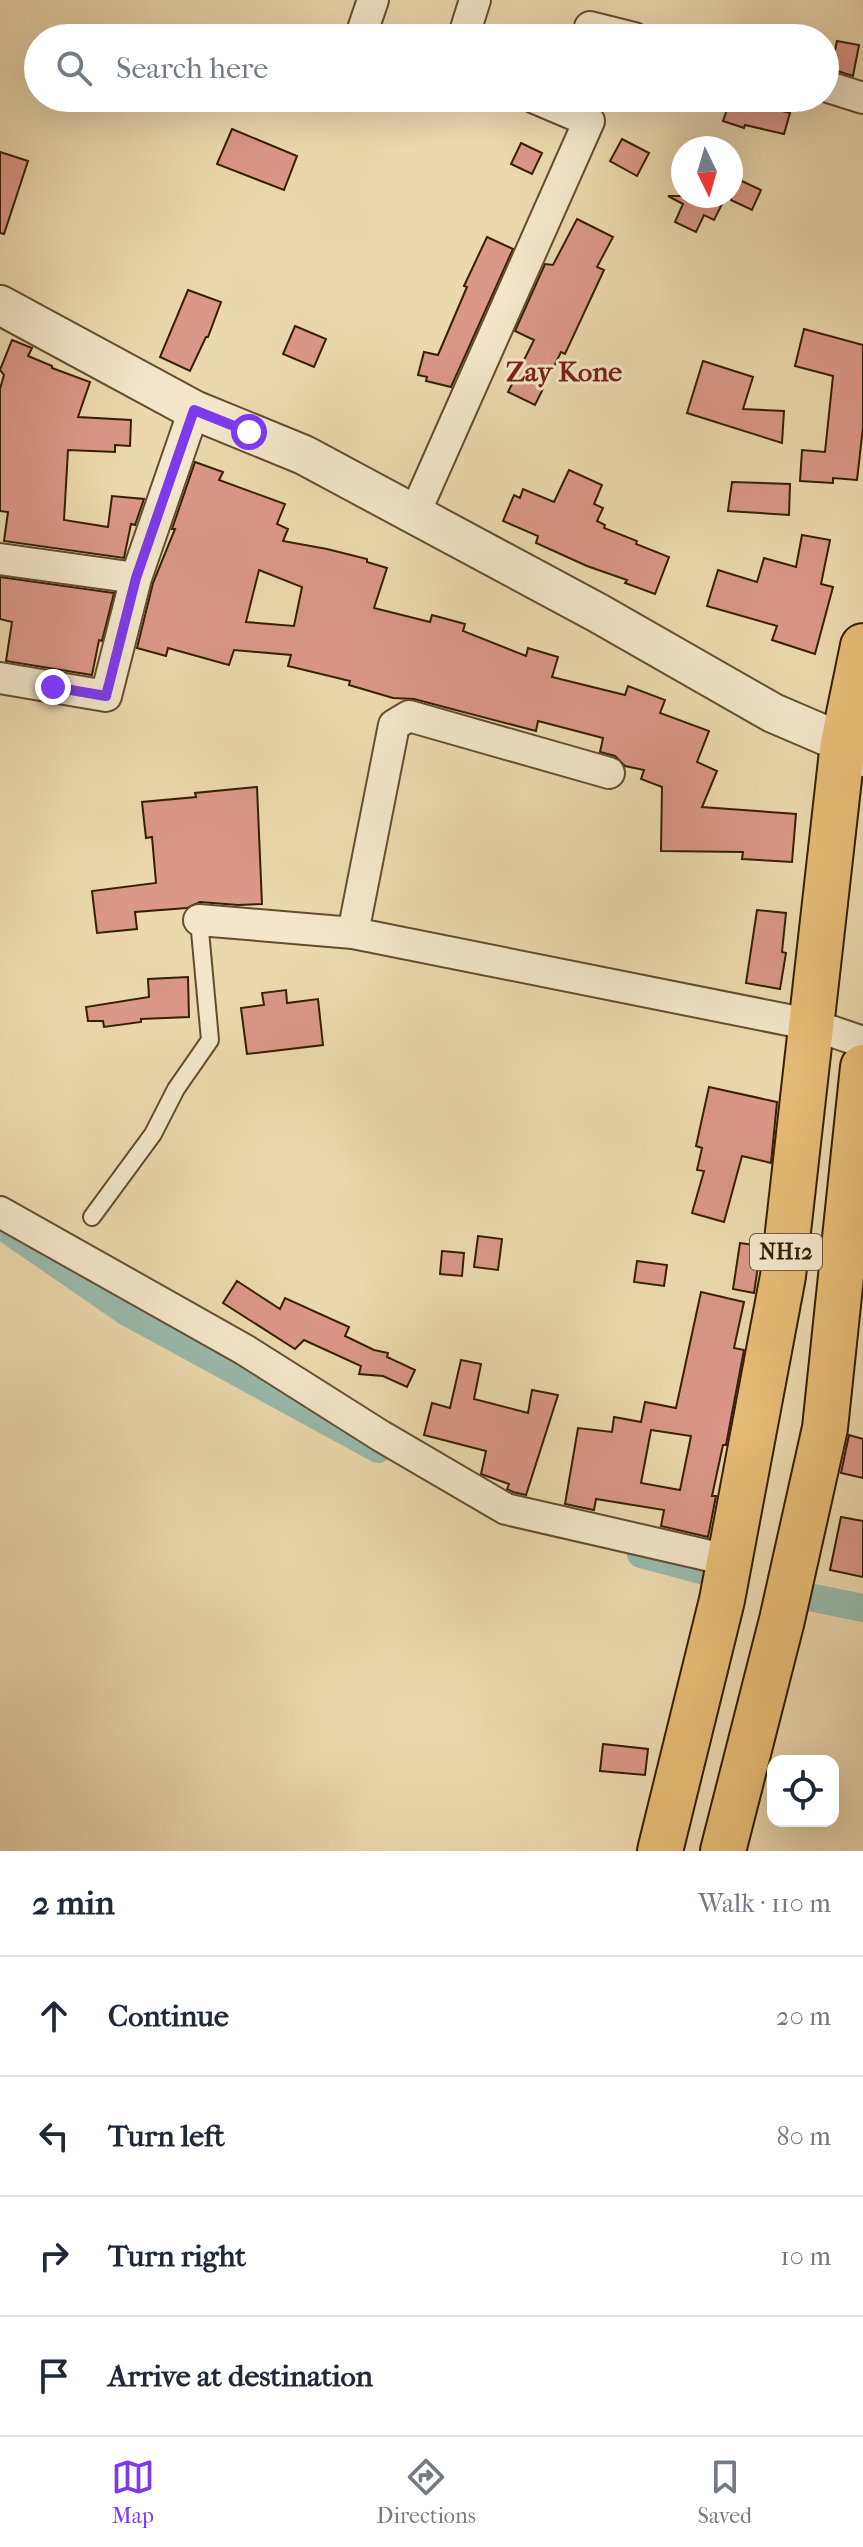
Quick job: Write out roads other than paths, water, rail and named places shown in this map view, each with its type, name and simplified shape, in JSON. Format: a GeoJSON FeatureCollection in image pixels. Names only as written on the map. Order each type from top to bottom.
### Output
{"type":"FeatureCollection","features":[{"type":"Feature","properties":{"kind":"highway","name":"NH12"},"geometry":{"type":"LineString","coordinates":[[660,1851],[722,1600],[783,1276],[813,1025],[853,750],[863,646]]}},
{"type":"Feature","properties":{"kind":"highway","name":"NH12"},"geometry":{"type":"LineString","coordinates":[[723,1851],[782,1620],[825,1428],[863,1067]]}},
{"type":"Feature","properties":{"kind":"street"},"geometry":{"type":"LineString","coordinates":[[365,24],[373,0]]}},
{"type":"Feature","properties":{"kind":"street"},"geometry":{"type":"LineString","coordinates":[[467,24],[475,0]]}},
{"type":"Feature","properties":{"kind":"street"},"geometry":{"type":"LineString","coordinates":[[839,90],[863,98]]}},
{"type":"Feature","properties":{"kind":"street"},"geometry":{"type":"LineString","coordinates":[[414,515],[589,121],[568,112]]}},
{"type":"Feature","properties":{"kind":"street"},"geometry":{"type":"LineString","coordinates":[[0,305],[194,410],[304,455],[598,613],[773,713],[853,750]]}},
{"type":"Feature","properties":{"kind":"street"},"geometry":{"type":"LineString","coordinates":[[0,678],[106,696],[136,578],[194,410]]}},
{"type":"Feature","properties":{"kind":"street"},"geometry":{"type":"LineString","coordinates":[[0,559],[136,578]]}},
{"type":"Feature","properties":{"kind":"street"},"geometry":{"type":"LineString","coordinates":[[353,933],[394,725],[409,716],[609,773]]}},
{"type":"Feature","properties":{"kind":"street"},"geometry":{"type":"LineString","coordinates":[[199,920],[353,933],[813,1025],[863,1042]]}},
{"type":"Feature","properties":{"kind":"street"},"geometry":{"type":"LineString","coordinates":[[0,1212],[245,1350],[381,1436],[506,1509],[719,1558],[732,1550]]}},
{"type":"Feature","properties":{"kind":"lane"},"geometry":{"type":"LineString","coordinates":[[92,1217],[153,1134],[176,1089],[210,1040],[199,920]]}},
{"type":"Feature","properties":{"kind":"waterway"},"geometry":{"type":"LineString","coordinates":[[8,1230],[127,1312],[378,1449]]}},
{"type":"Feature","properties":{"kind":"waterway"},"geometry":{"type":"LineString","coordinates":[[641,1554],[731,1578]]}},
{"type":"Feature","properties":{"kind":"waterway"},"geometry":{"type":"LineString","coordinates":[[804,1596],[863,1608]]}},
{"type":"Feature","properties":{"kind":"district","name":"Zay Kone"},"geometry":{"type":"Point","coordinates":[564,371]}}]}
